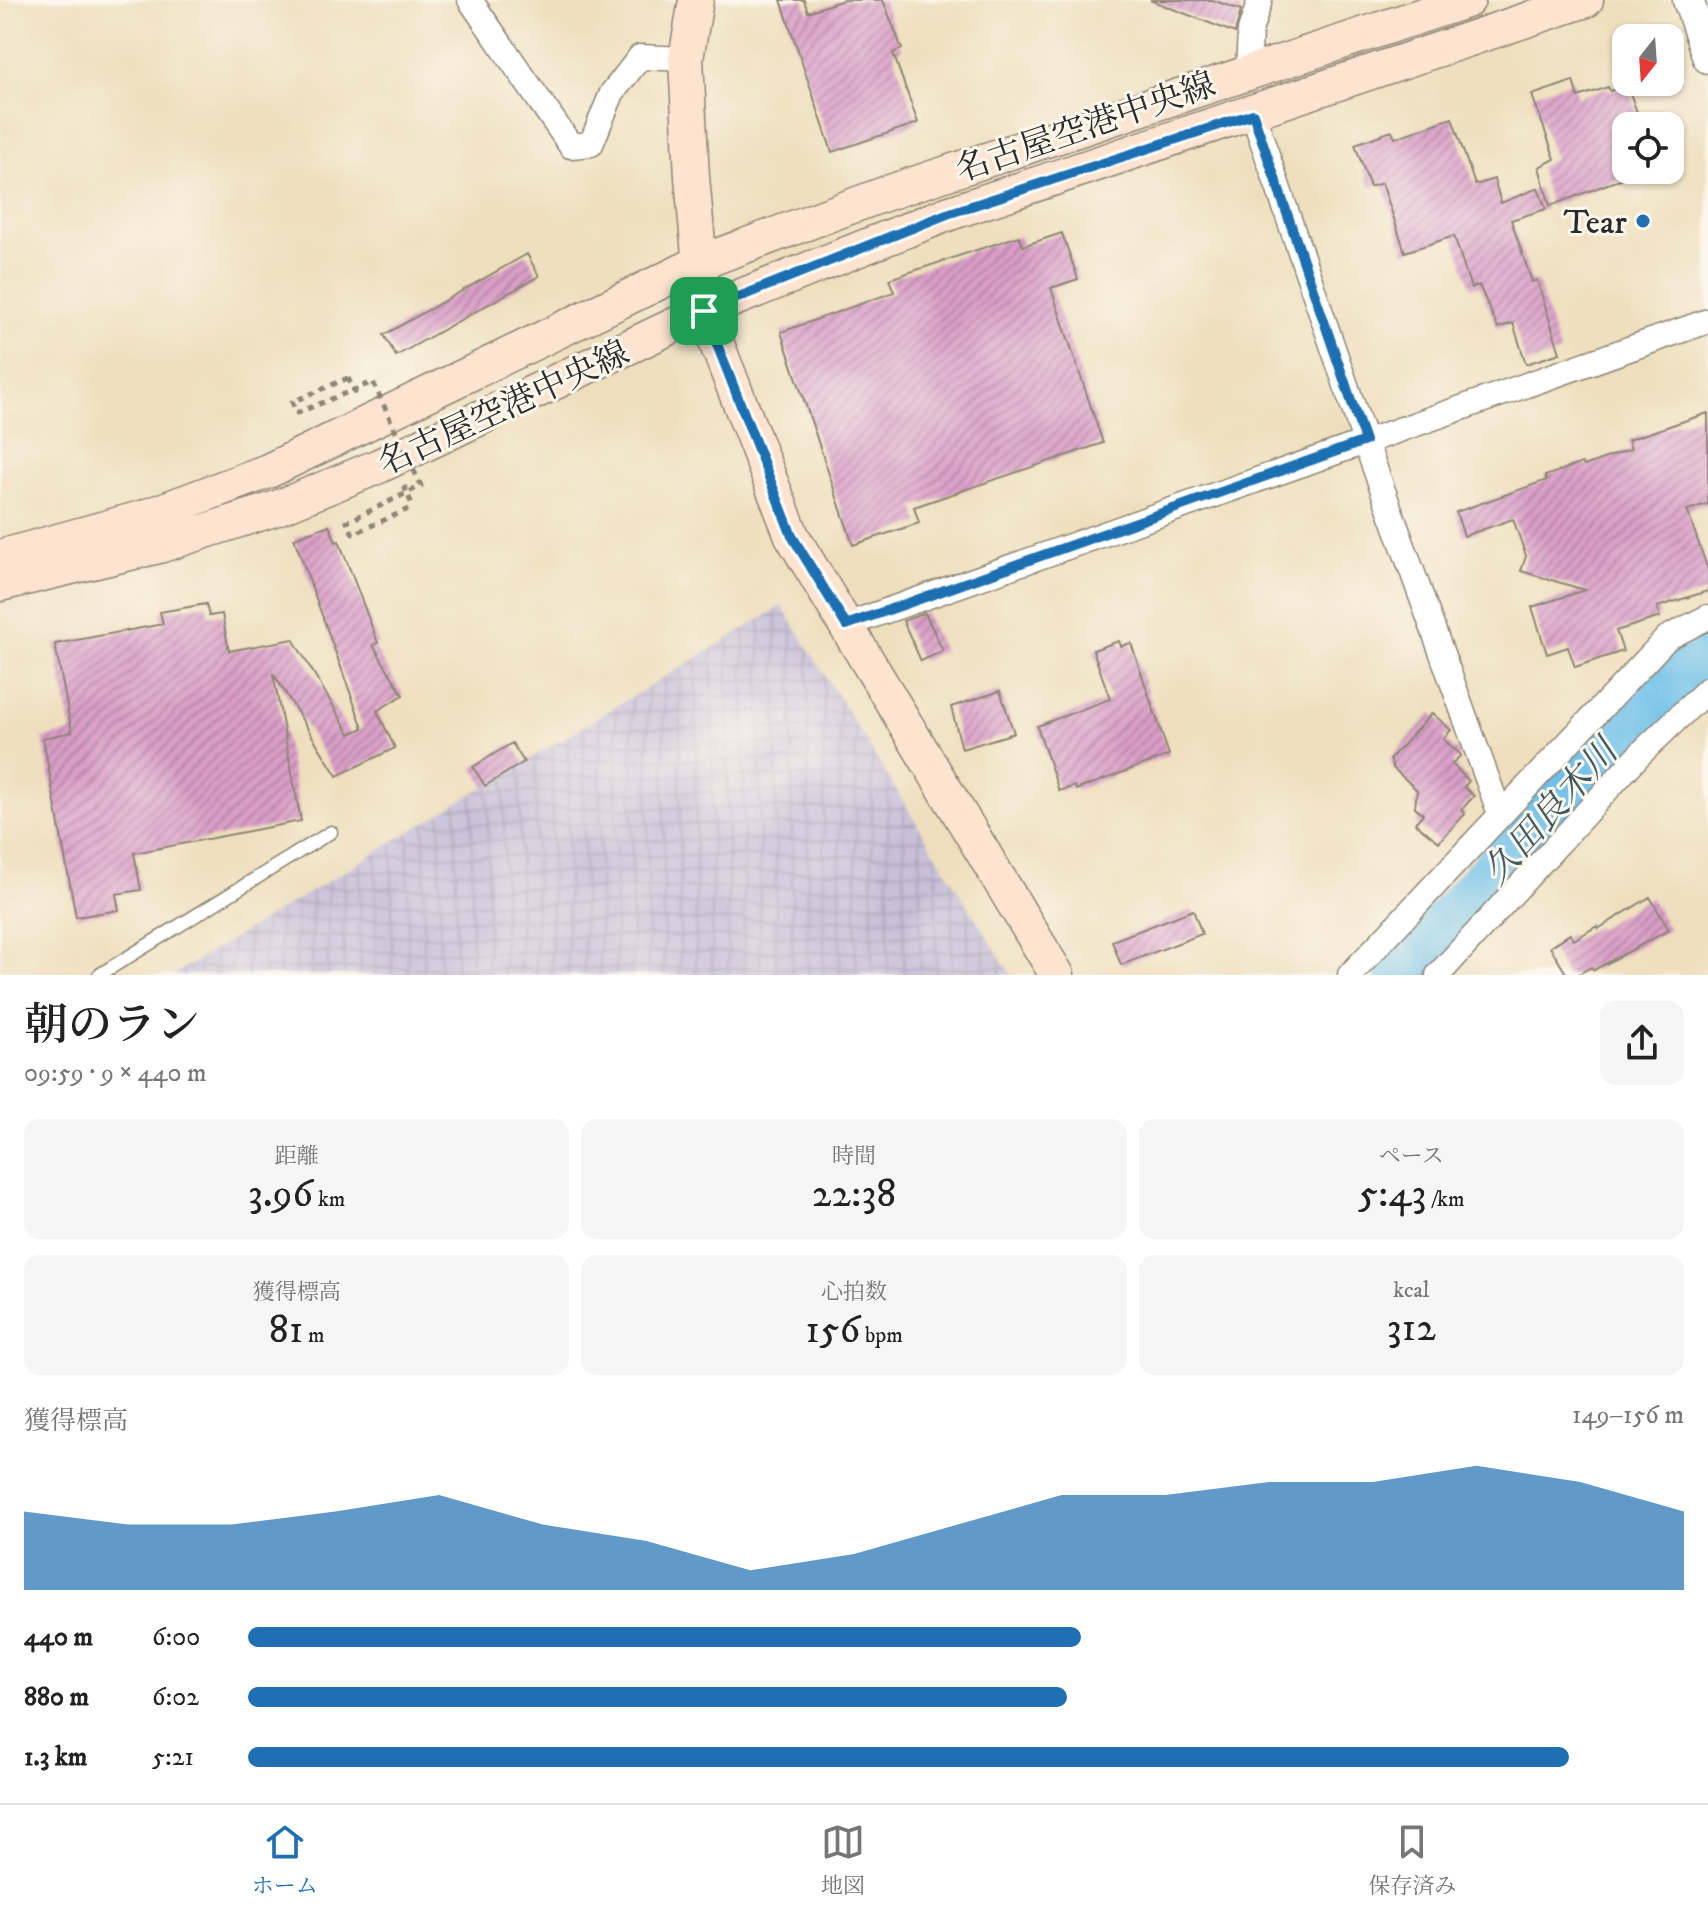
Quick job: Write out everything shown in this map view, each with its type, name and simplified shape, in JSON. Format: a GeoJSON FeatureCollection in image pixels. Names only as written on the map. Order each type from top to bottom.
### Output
{"type":"FeatureCollection","features":[{"type":"Feature","properties":{"kind":"main road"},"geometry":{"type":"LineString","coordinates":[[696,0],[686,59],[704,311],[792,536],[1057,975]]}},
{"type":"Feature","properties":{"kind":"main road","name":"名古屋空港中央線"},"geometry":{"type":"LineString","coordinates":[[0,557],[145,517],[268,471],[699,263],[887,193],[1468,0]]}},
{"type":"Feature","properties":{"kind":"main road","name":"名古屋空港中央線"},"geometry":{"type":"LineString","coordinates":[[0,584],[159,546],[277,508],[379,466],[704,311],[947,214],[1586,0]]}},
{"type":"Feature","properties":{"kind":"street"},"geometry":{"type":"LineString","coordinates":[[470,0],[571,146],[591,144],[612,93],[640,57],[686,59]]}},
{"type":"Feature","properties":{"kind":"street"},"geometry":{"type":"LineString","coordinates":[[1248,71],[1248,41],[1260,0]]}},
{"type":"Feature","properties":{"kind":"street"},"geometry":{"type":"LineString","coordinates":[[1688,0],[1708,58]]}},
{"type":"Feature","properties":{"kind":"street"},"geometry":{"type":"LineString","coordinates":[[1253,114],[1365,441],[1500,814]]}},
{"type":"Feature","properties":{"kind":"street"},"geometry":{"type":"LineString","coordinates":[[846,625],[1708,321]]}},
{"type":"Feature","properties":{"kind":"street"},"geometry":{"type":"LineString","coordinates":[[1350,975],[1667,638],[1708,617]]}},
{"type":"Feature","properties":{"kind":"street"},"geometry":{"type":"LineString","coordinates":[[1438,975],[1639,755],[1708,689]]}},
{"type":"Feature","properties":{"kind":"lane"},"geometry":{"type":"LineString","coordinates":[[99,975],[331,832]]}},
{"type":"Feature","properties":{"kind":"path"},"geometry":{"type":"LineString","coordinates":[[359,400],[348,378],[292,402],[297,413],[373,382],[421,486],[347,522],[353,534],[413,507],[400,478]]}},
{"type":"Feature","properties":{"kind":"shaded area"},"geometry":{"type":"Polygon","coordinates":[[[782,606],[1011,975],[173,975],[782,606]]]}},
{"type":"Feature","properties":{"kind":"building"},"geometry":{"type":"Polygon","coordinates":[[[781,0],[804,0],[808,12],[843,0],[883,0],[902,49],[893,53],[918,123],[832,152],[781,0]]]}},
{"type":"Feature","properties":{"kind":"building"},"geometry":{"type":"Polygon","coordinates":[[[1150,0],[1212,0],[1241,10],[1235,33],[1150,0]]]}},
{"type":"Feature","properties":{"kind":"building"},"geometry":{"type":"Polygon","coordinates":[[[1573,81],[1578,97],[1608,87],[1612,96],[1631,96],[1637,112],[1612,112],[1612,182],[1550,206],[1539,167],[1555,159],[1532,95],[1573,81]]]}},
{"type":"Feature","properties":{"kind":"building"},"geometry":{"type":"Polygon","coordinates":[[[1452,118],[1475,185],[1494,179],[1501,203],[1538,188],[1546,209],[1511,220],[1532,282],[1537,280],[1560,353],[1526,364],[1513,323],[1498,328],[1479,285],[1471,288],[1454,236],[1405,252],[1382,183],[1370,187],[1355,144],[1392,131],[1395,138],[1452,118]]]}},
{"type":"Feature","properties":{"kind":"building"},"geometry":{"type":"Polygon","coordinates":[[[1062,233],[1078,279],[1051,288],[1103,443],[914,507],[919,523],[853,545],[781,332],[894,292],[889,279],[1019,236],[1023,246],[1062,233]]]}},
{"type":"Feature","properties":{"kind":"building"},"geometry":{"type":"Polygon","coordinates":[[[527,254],[539,276],[396,356],[384,335],[527,254]]]}},
{"type":"Feature","properties":{"kind":"building"},"geometry":{"type":"Polygon","coordinates":[[[1708,413],[1708,504],[1687,510],[1708,570],[1708,591],[1657,607],[1660,617],[1616,631],[1623,651],[1575,667],[1568,647],[1547,654],[1532,607],[1585,590],[1521,571],[1526,556],[1513,519],[1464,536],[1456,512],[1547,480],[1545,476],[1631,449],[1628,440],[1708,413]]]}},
{"type":"Feature","properties":{"kind":"building"},"geometry":{"type":"Polygon","coordinates":[[[329,525],[336,542],[339,541],[378,643],[373,645],[403,695],[377,711],[395,748],[337,776],[273,673],[301,821],[134,853],[141,890],[116,894],[119,910],[76,917],[43,738],[72,732],[55,644],[163,624],[160,612],[206,604],[209,616],[222,614],[229,651],[293,639],[350,734],[363,728],[294,538],[329,525]]]}},
{"type":"Feature","properties":{"kind":"building"},"geometry":{"type":"Polygon","coordinates":[[[925,613],[943,651],[921,661],[903,621],[925,613]]]}},
{"type":"Feature","properties":{"kind":"building"},"geometry":{"type":"Polygon","coordinates":[[[1119,641],[1121,646],[1131,643],[1169,755],[1076,790],[1075,786],[1059,791],[1037,726],[1110,699],[1093,650],[1119,641]]]}},
{"type":"Feature","properties":{"kind":"building"},"geometry":{"type":"Polygon","coordinates":[[[1000,691],[1014,733],[962,749],[951,707],[1000,691]]]}},
{"type":"Feature","properties":{"kind":"building"},"geometry":{"type":"Polygon","coordinates":[[[1432,713],[1451,730],[1443,739],[1461,755],[1452,764],[1469,781],[1464,787],[1474,796],[1461,810],[1465,814],[1439,842],[1415,823],[1423,814],[1415,807],[1417,790],[1393,768],[1390,759],[1432,713]]]}},
{"type":"Feature","properties":{"kind":"building"},"geometry":{"type":"Polygon","coordinates":[[[512,743],[524,762],[485,786],[473,767],[512,743]]]}},
{"type":"Feature","properties":{"kind":"building"},"geometry":{"type":"Polygon","coordinates":[[[1650,897],[1669,930],[1594,970],[1591,967],[1577,975],[1567,975],[1550,947],[1570,934],[1574,940],[1597,926],[1598,929],[1650,897]]]}},
{"type":"Feature","properties":{"kind":"building"},"geometry":{"type":"Polygon","coordinates":[[[1193,910],[1202,934],[1121,965],[1112,941],[1193,910]]]}},
{"type":"Feature","properties":{"kind":"waterway","name":"久田良木川"},"geometry":{"type":"LineString","coordinates":[[1400,975],[1656,694],[1708,656]]}},
{"type":"Feature","properties":{"kind":"place","name":"Tear"},"geometry":{"type":"Point","coordinates":[1643,221]}},
{"type":"Feature","properties":{"kind":"route"},"geometry":{"type":"LineString","coordinates":[[1253,114],[1365,441],[846,625],[792,536],[704,311],[947,214],[1253,114]]}}]}
